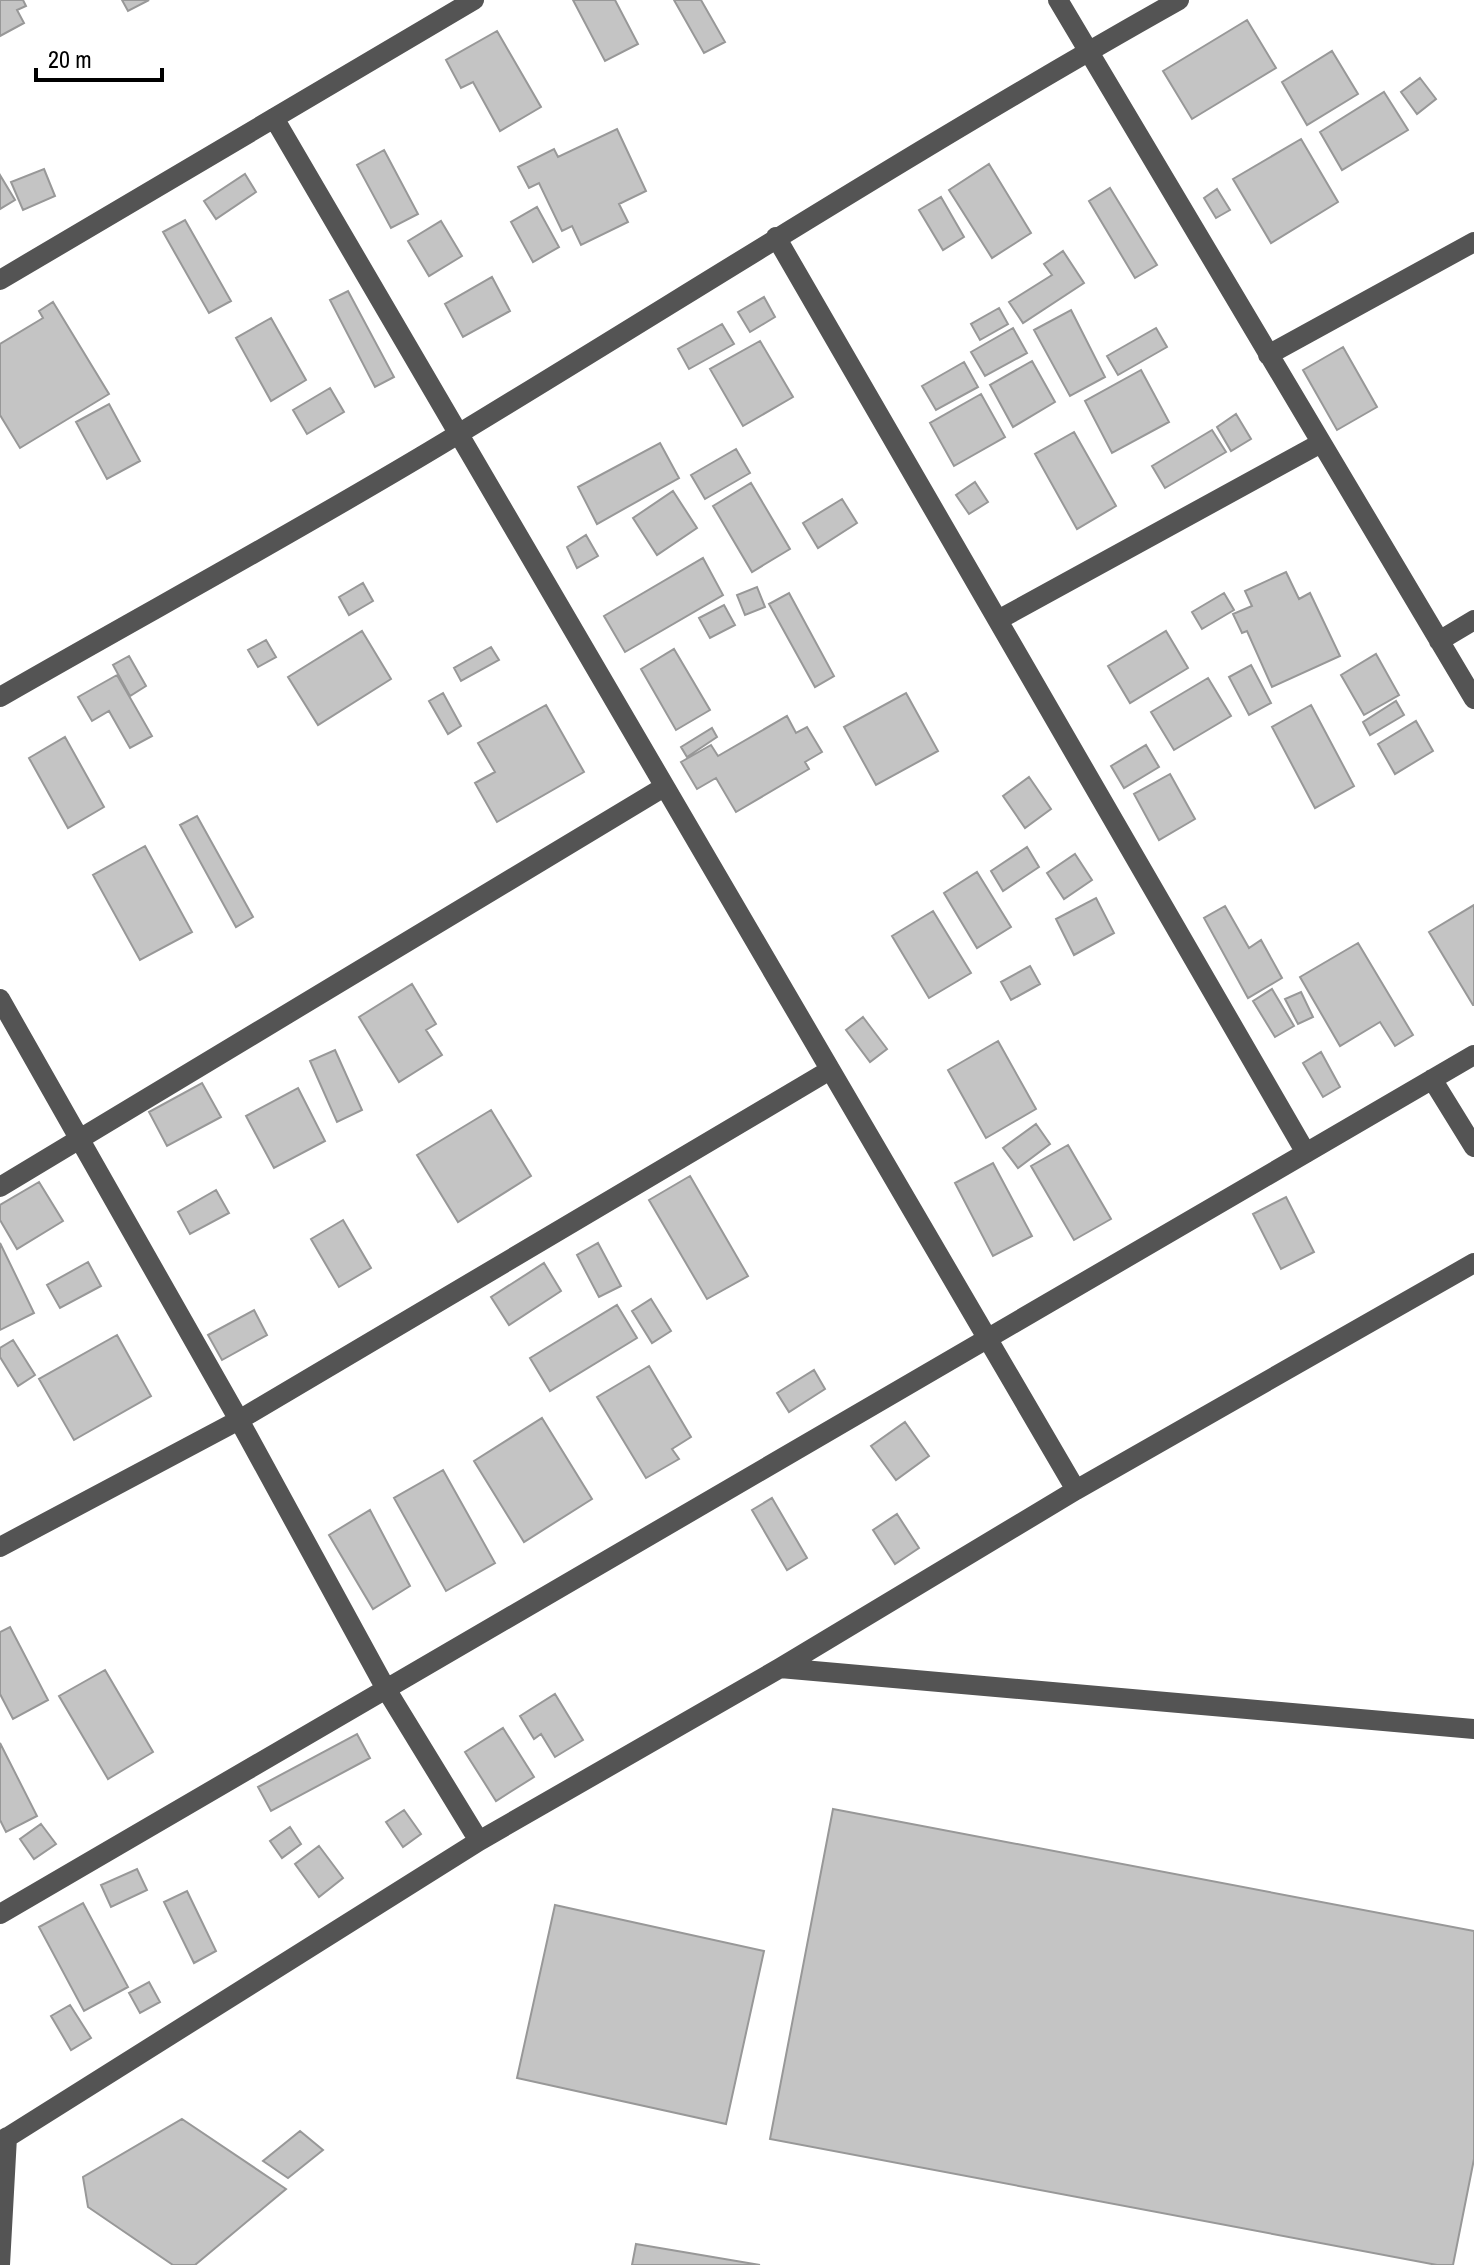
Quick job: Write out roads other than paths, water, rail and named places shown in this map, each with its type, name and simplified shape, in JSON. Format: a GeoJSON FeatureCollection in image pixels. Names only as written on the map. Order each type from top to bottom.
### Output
{"type":"FeatureCollection","features":[{"type":"Feature","properties":{"kind":"street"},"geometry":{"type":"LineString","coordinates":[[0,280],[474,0]]}},
{"type":"Feature","properties":{"kind":"street"},"geometry":{"type":"LineString","coordinates":[[1058,0],[1474,699]]}},
{"type":"Feature","properties":{"kind":"street"},"geometry":{"type":"LineString","coordinates":[[0,697],[458,435],[776,237],[1179,0]]}},
{"type":"Feature","properties":{"kind":"street"},"geometry":{"type":"LineString","coordinates":[[274,118],[1076,1490]]}},
{"type":"Feature","properties":{"kind":"street"},"geometry":{"type":"LineString","coordinates":[[776,237],[1306,1153]]}},
{"type":"Feature","properties":{"kind":"street"},"geometry":{"type":"LineString","coordinates":[[1268,355],[1474,242]]}},
{"type":"Feature","properties":{"kind":"street"},"geometry":{"type":"LineString","coordinates":[[998,620],[1321,443]]}},
{"type":"Feature","properties":{"kind":"street"},"geometry":{"type":"LineString","coordinates":[[1439,641],[1474,620]]}},
{"type":"Feature","properties":{"kind":"street"},"geometry":{"type":"LineString","coordinates":[[0,1187],[664,787]]}},
{"type":"Feature","properties":{"kind":"street"},"geometry":{"type":"LineString","coordinates":[[0,999],[239,1420],[386,1689],[479,1841]]}},
{"type":"Feature","properties":{"kind":"street"},"geometry":{"type":"LineString","coordinates":[[0,1914],[1474,1055]]}},
{"type":"Feature","properties":{"kind":"street"},"geometry":{"type":"LineString","coordinates":[[0,1547],[239,1420],[830,1070]]}},
{"type":"Feature","properties":{"kind":"street"},"geometry":{"type":"LineString","coordinates":[[1432,1079],[1474,1147]]}},
{"type":"Feature","properties":{"kind":"street"},"geometry":{"type":"LineString","coordinates":[[0,2265],[4,2140],[479,1841],[780,1668],[1076,1490],[1474,1263]]}},
{"type":"Feature","properties":{"kind":"street"},"geometry":{"type":"LineString","coordinates":[[780,1668],[1474,1729]]}}]}
